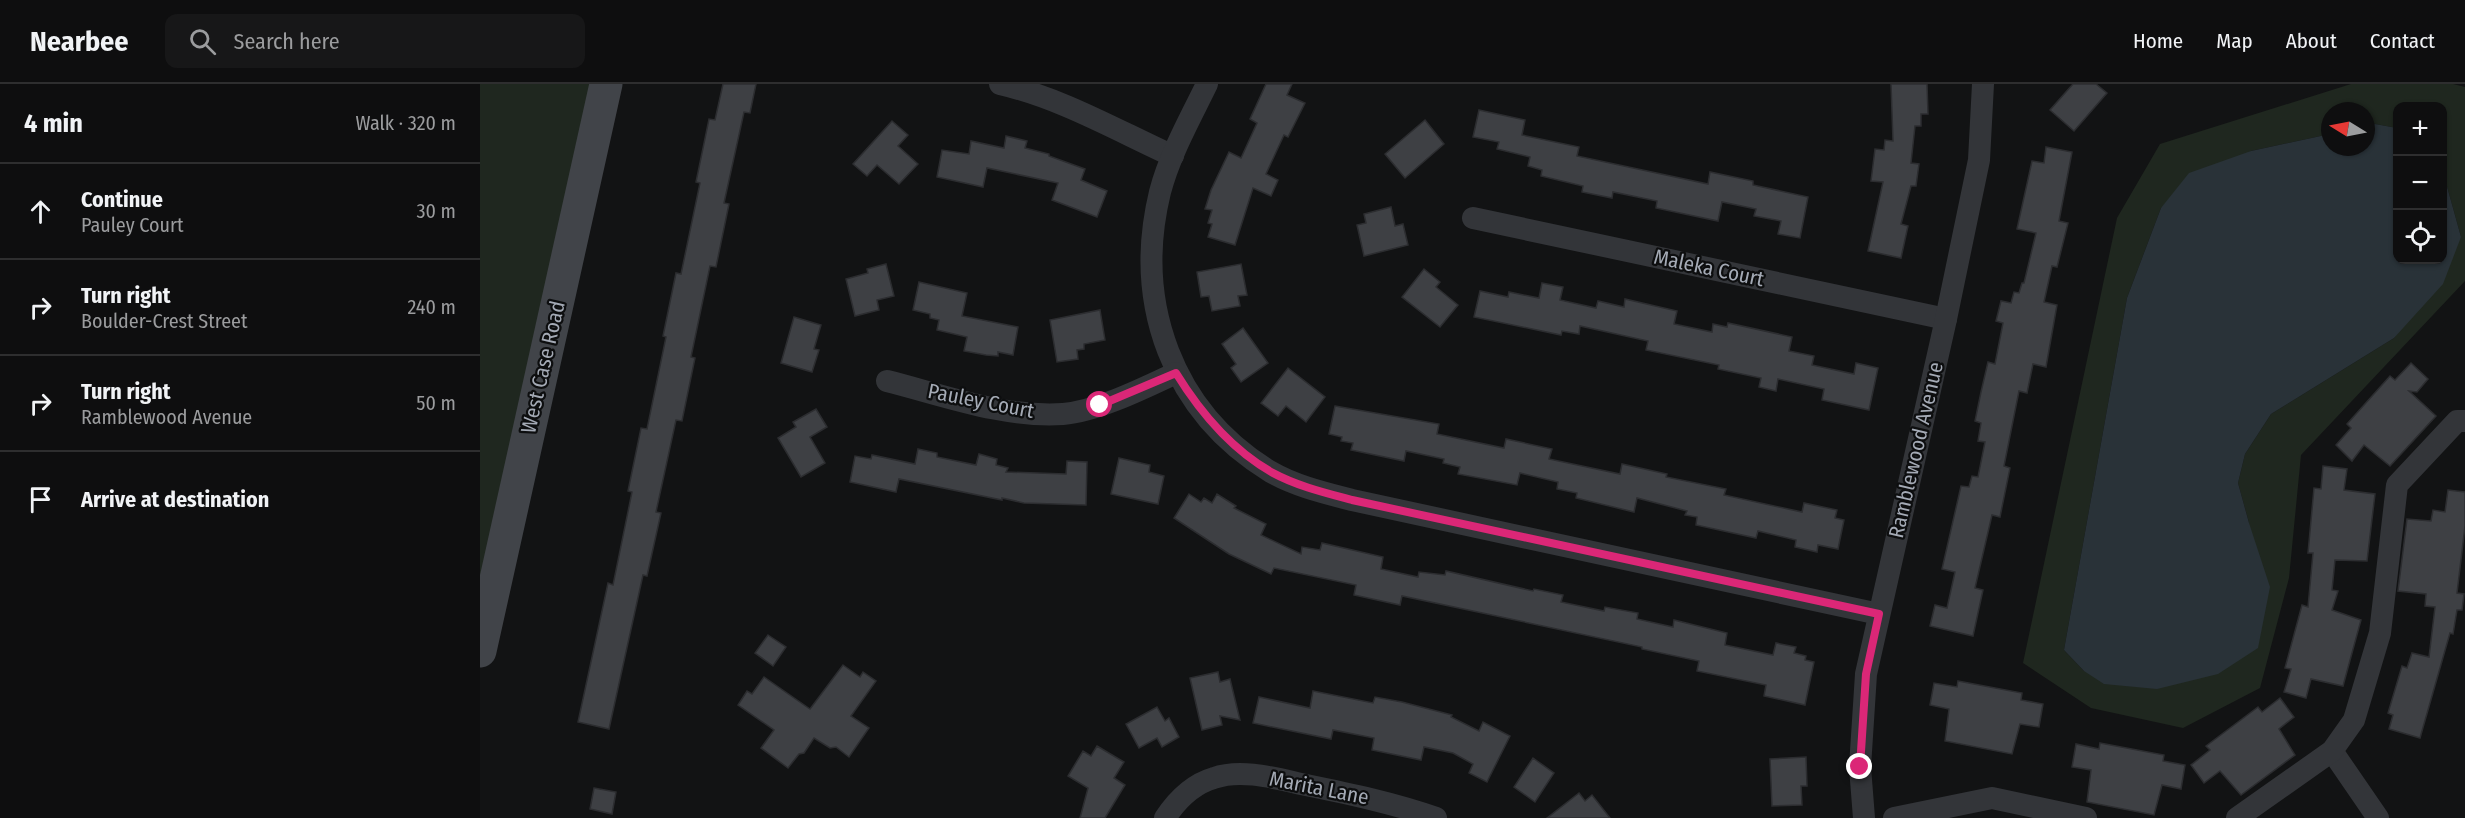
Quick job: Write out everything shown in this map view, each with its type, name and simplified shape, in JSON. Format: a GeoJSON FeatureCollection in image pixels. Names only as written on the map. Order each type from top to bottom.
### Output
{"type":"FeatureCollection","features":[{"type":"Feature","properties":{"kind":"main road","name":"West Case Road"},"geometry":{"type":"LineString","coordinates":[[480,651],[606,84]]}},
{"type":"Feature","properties":{"kind":"street"},"geometry":{"type":"LineString","coordinates":[[1000,84],[1038,95],[1075,110],[1173,156]]}},
{"type":"Feature","properties":{"kind":"street"},"geometry":{"type":"LineString","coordinates":[[1207,84],[1173,156],[1160,192],[1153,234],[1152,278],[1157,320],[1176,373],[1196,405],[1248,456],[1272,472],[1318,491],[1352,500],[1879,614]]}},
{"type":"Feature","properties":{"kind":"street","name":"Ramblewood Avenue"},"geometry":{"type":"LineString","coordinates":[[1864,818],[1860,755],[1866,674],[1946,319],[1979,160],[1983,84]]}},
{"type":"Feature","properties":{"kind":"street","name":"Maleka Court"},"geometry":{"type":"LineString","coordinates":[[1473,218],[1946,319]]}},
{"type":"Feature","properties":{"kind":"street","name":"Pauley Court"},"geometry":{"type":"LineString","coordinates":[[886,381],[999,409],[1065,414],[1100,405],[1176,373]]}},
{"type":"Feature","properties":{"kind":"street"},"geometry":{"type":"LineString","coordinates":[[2237,818],[2332,751],[2354,720],[2380,633],[2397,485],[2457,421],[2465,422]]}},
{"type":"Feature","properties":{"kind":"street"},"geometry":{"type":"LineString","coordinates":[[2332,751],[2378,818]]}},
{"type":"Feature","properties":{"kind":"street","name":"Marita Lane"},"geometry":{"type":"LineString","coordinates":[[1165,818],[1183,795],[1214,777],[1234,774],[1268,777],[1391,803],[1436,818]]}},
{"type":"Feature","properties":{"kind":"street"},"geometry":{"type":"LineString","coordinates":[[1894,818],[1992,798],[2086,818]]}},
{"type":"Feature","properties":{"kind":"shaded area"},"geometry":{"type":"Polygon","coordinates":[[[480,84],[593,84],[480,606],[480,84]]]}},
{"type":"Feature","properties":{"kind":"shaded area"},"geometry":{"type":"Polygon","coordinates":[[[2351,84],[2453,84],[2465,87],[2465,281],[2301,455],[2289,578],[2260,688],[2183,728],[2091,708],[2023,663],[2117,218],[2160,144],[2351,84]],[[2321,102],[2321,136],[2251,151],[2161,208],[2127,298],[2064,650],[2084,671],[2249,523],[2238,483],[2245,454],[2271,414],[2394,338],[2443,264],[2447,264],[2447,258],[2461,237],[2447,186],[2447,102],[2393,102],[2393,127],[2375,124],[2375,102],[2321,102]]]}},
{"type":"Feature","properties":{"kind":"shaded area"},"geometry":{"type":"Polygon","coordinates":[[[2375,124],[2393,127],[2393,264],[2447,264],[2447,186],[2461,237],[2443,284],[2394,338],[2271,414],[2245,454],[2238,483],[2270,587],[2258,648],[2218,674],[2157,689],[2104,684],[2084,671],[2064,650],[2127,298],[2161,208],[2189,173],[2251,151],[2321,136],[2321,156],[2375,156],[2375,124]]]}},
{"type":"Feature","properties":{"kind":"building"},"geometry":{"type":"Polygon","coordinates":[[[723,84],[756,84],[750,113],[744,112],[724,203],[729,204],[716,267],[710,266],[691,357],[695,358],[682,421],[676,420],[656,512],[661,513],[647,576],[643,575],[609,729],[578,722],[608,583],[613,585],[632,492],[628,491],[641,428],[647,429],[666,337],[663,336],[676,273],[681,274],[700,183],[696,182],[709,119],[715,120],[723,84]]]}},
{"type":"Feature","properties":{"kind":"building"},"geometry":{"type":"Polygon","coordinates":[[[1266,84],[1292,84],[1287,95],[1305,103],[1288,137],[1284,135],[1266,174],[1278,180],[1271,196],[1253,188],[1235,245],[1208,237],[1212,224],[1208,223],[1212,210],[1205,209],[1211,190],[1229,152],[1241,158],[1257,123],[1250,119],[1266,84]]]}},
{"type":"Feature","properties":{"kind":"building"},"geometry":{"type":"Polygon","coordinates":[[[1891,84],[1927,84],[1928,114],[1921,114],[1921,126],[1915,126],[1911,163],[1919,164],[1916,186],[1911,186],[1901,224],[1908,226],[1901,258],[1868,251],[1883,182],[1871,181],[1875,149],[1884,150],[1885,140],[1893,141],[1891,84]]]}},
{"type":"Feature","properties":{"kind":"building"},"geometry":{"type":"Polygon","coordinates":[[[2073,84],[2096,84],[2107,93],[2074,131],[2050,110],[2073,84]]]}},
{"type":"Feature","properties":{"kind":"building"},"geometry":{"type":"Polygon","coordinates":[[[1479,110],[1525,120],[1522,135],[1579,147],[1577,156],[1708,184],[1710,172],[1753,181],[1753,185],[1808,197],[1800,238],[1778,234],[1781,221],[1754,216],[1756,209],[1722,202],[1718,221],[1656,208],[1657,201],[1613,192],[1612,198],[1582,192],[1583,186],[1541,176],[1542,170],[1528,166],[1530,157],[1497,149],[1499,142],[1473,137],[1479,110]]]}},
{"type":"Feature","properties":{"kind":"building"},"geometry":{"type":"Polygon","coordinates":[[[1425,120],[1444,144],[1405,178],[1385,154],[1425,120]]]}},
{"type":"Feature","properties":{"kind":"building"},"geometry":{"type":"Polygon","coordinates":[[[892,121],[908,135],[898,146],[918,164],[899,184],[877,165],[867,176],[853,164],[892,121]]]}},
{"type":"Feature","properties":{"kind":"building"},"geometry":{"type":"Polygon","coordinates":[[[1006,136],[1027,141],[1025,148],[1049,154],[1049,156],[1085,169],[1081,180],[1107,191],[1097,217],[1052,200],[1058,183],[987,168],[983,187],[937,177],[942,150],[969,154],[971,141],[1004,148],[1006,136]]]}},
{"type":"Feature","properties":{"kind":"building"},"geometry":{"type":"Polygon","coordinates":[[[2046,147],[2072,152],[2059,221],[2068,223],[2057,267],[2052,266],[2044,302],[2057,305],[2046,367],[2033,364],[2027,393],[2019,391],[2004,466],[2010,468],[2000,517],[1992,515],[1975,588],[1983,590],[1973,636],[1930,626],[1935,605],[1947,608],[1955,572],[1942,569],[1961,486],[1969,487],[1972,476],[1978,477],[1985,442],[1978,441],[1981,423],[1975,421],[1988,362],[1995,364],[2003,323],[1996,321],[2001,301],[2011,303],[2014,292],[2019,293],[2024,283],[2036,233],[2017,229],[2032,161],[2044,163],[2046,147]]]}},
{"type":"Feature","properties":{"kind":"building"},"geometry":{"type":"Polygon","coordinates":[[[1391,207],[1395,226],[1403,224],[1408,245],[1364,256],[1357,225],[1366,223],[1364,214],[1391,207]]]}},
{"type":"Feature","properties":{"kind":"building"},"geometry":{"type":"Polygon","coordinates":[[[886,264],[894,296],[877,300],[879,310],[855,316],[846,279],[868,273],[867,269],[886,264]]]}},
{"type":"Feature","properties":{"kind":"building"},"geometry":{"type":"Polygon","coordinates":[[[1241,264],[1247,295],[1238,296],[1240,306],[1212,311],[1209,296],[1201,297],[1197,272],[1241,264]]]}},
{"type":"Feature","properties":{"kind":"building"},"geometry":{"type":"Polygon","coordinates":[[[1424,269],[1440,282],[1436,287],[1458,305],[1440,327],[1402,297],[1424,269]]]}},
{"type":"Feature","properties":{"kind":"building"},"geometry":{"type":"Polygon","coordinates":[[[919,282],[967,293],[962,316],[1018,327],[1013,355],[998,352],[998,356],[964,351],[967,337],[937,330],[939,320],[930,318],[930,314],[913,310],[919,282]]]}},
{"type":"Feature","properties":{"kind":"building"},"geometry":{"type":"Polygon","coordinates":[[[1542,283],[1563,287],[1560,300],[1596,308],[1598,301],[1624,307],[1625,299],[1677,311],[1674,324],[1712,332],[1713,324],[1727,327],[1728,323],[1792,337],[1789,351],[1814,356],[1812,365],[1854,374],[1856,363],[1878,368],[1869,410],[1822,400],[1824,389],[1778,379],[1776,391],[1759,387],[1761,378],[1718,369],[1719,365],[1646,350],[1648,341],[1580,326],[1579,334],[1562,331],[1561,335],[1474,317],[1480,291],[1508,297],[1509,292],[1539,298],[1542,283]]]}},
{"type":"Feature","properties":{"kind":"building"},"geometry":{"type":"Polygon","coordinates":[[[1100,310],[1105,340],[1084,344],[1084,349],[1077,350],[1078,359],[1057,362],[1050,320],[1100,310]]]}},
{"type":"Feature","properties":{"kind":"building"},"geometry":{"type":"Polygon","coordinates":[[[794,317],[821,325],[814,349],[819,350],[812,372],[781,363],[794,317]]]}},
{"type":"Feature","properties":{"kind":"building"},"geometry":{"type":"Polygon","coordinates":[[[1243,328],[1268,363],[1241,382],[1231,368],[1236,364],[1222,344],[1243,328]]]}},
{"type":"Feature","properties":{"kind":"building"},"geometry":{"type":"Polygon","coordinates":[[[2411,363],[2428,379],[2417,392],[2409,391],[2436,416],[2390,466],[2364,445],[2352,461],[2336,445],[2351,428],[2347,424],[2390,376],[2395,380],[2411,363]]]}},
{"type":"Feature","properties":{"kind":"building"},"geometry":{"type":"Polygon","coordinates":[[[1288,368],[1325,397],[1306,422],[1286,406],[1278,416],[1261,403],[1288,368]]]}},
{"type":"Feature","properties":{"kind":"building"},"geometry":{"type":"Polygon","coordinates":[[[1335,406],[1439,424],[1437,434],[1504,448],[1506,439],[1552,449],[1549,459],[1620,474],[1622,464],[1667,474],[1666,477],[1726,489],[1724,495],[1802,512],[1804,503],[1837,510],[1835,518],[1844,520],[1838,549],[1818,545],[1817,552],[1795,547],[1796,540],[1758,531],[1756,538],[1696,525],[1697,517],[1685,515],[1687,511],[1637,498],[1634,512],[1576,498],[1577,493],[1557,489],[1558,482],[1520,473],[1517,485],[1458,474],[1460,467],[1443,463],[1444,459],[1406,451],[1404,461],[1351,450],[1353,443],[1341,441],[1342,437],[1329,434],[1335,406]]]}},
{"type":"Feature","properties":{"kind":"building"},"geometry":{"type":"Polygon","coordinates":[[[816,409],[827,427],[810,437],[825,463],[801,477],[778,438],[796,427],[793,422],[816,409]]]}},
{"type":"Feature","properties":{"kind":"building"},"geometry":{"type":"Polygon","coordinates":[[[918,449],[937,453],[937,457],[976,465],[979,454],[997,459],[996,465],[1008,468],[1006,472],[1066,474],[1067,461],[1087,462],[1086,505],[1024,503],[1002,498],[1002,500],[899,479],[896,492],[850,482],[855,456],[871,459],[872,455],[915,464],[918,449]]]}},
{"type":"Feature","properties":{"kind":"building"},"geometry":{"type":"Polygon","coordinates":[[[1119,458],[1150,465],[1149,472],[1164,476],[1158,504],[1111,494],[1119,458]]]}},
{"type":"Feature","properties":{"kind":"building"},"geometry":{"type":"Polygon","coordinates":[[[2323,466],[2347,469],[2344,490],[2375,494],[2367,561],[2335,560],[2332,590],[2338,591],[2332,610],[2361,620],[2343,686],[2311,679],[2306,698],[2284,692],[2291,669],[2285,668],[2302,605],[2308,607],[2313,553],[2308,553],[2314,488],[2321,489],[2323,466]]]}},
{"type":"Feature","properties":{"kind":"building"},"geometry":{"type":"Polygon","coordinates":[[[2448,490],[2465,492],[2465,526],[2457,593],[2464,594],[2462,610],[2457,610],[2453,634],[2450,633],[2420,738],[2389,729],[2393,715],[2388,713],[2402,666],[2407,668],[2412,653],[2429,657],[2435,607],[2425,606],[2426,594],[2398,591],[2407,519],[2431,521],[2433,510],[2445,512],[2448,490]]]}},
{"type":"Feature","properties":{"kind":"building"},"geometry":{"type":"Polygon","coordinates":[[[1189,494],[1201,502],[1204,498],[1212,503],[1217,494],[1236,506],[1234,508],[1266,524],[1261,535],[1301,554],[1302,547],[1320,550],[1322,543],[1383,557],[1381,569],[1418,577],[1419,572],[1445,575],[1446,571],[1533,591],[1534,589],[1563,595],[1561,602],[1604,611],[1605,607],[1638,613],[1637,619],[1673,627],[1674,620],[1727,633],[1725,645],[1773,655],[1776,643],[1796,647],[1794,653],[1806,656],[1805,660],[1814,662],[1805,705],[1764,696],[1766,685],[1697,671],[1699,661],[1642,649],[1642,647],[1402,596],[1400,605],[1354,595],[1356,585],[1274,568],[1271,574],[1229,554],[1174,518],[1189,494]]]}},
{"type":"Feature","properties":{"kind":"building"},"geometry":{"type":"Polygon","coordinates":[[[768,635],[786,647],[773,666],[755,653],[768,635]]]}},
{"type":"Feature","properties":{"kind":"building"},"geometry":{"type":"Polygon","coordinates":[[[843,665],[860,677],[863,672],[876,681],[851,716],[869,728],[849,757],[836,747],[830,748],[814,738],[804,753],[799,754],[788,768],[761,748],[774,730],[738,705],[747,691],[752,694],[764,677],[810,709],[843,665]]]}},
{"type":"Feature","properties":{"kind":"building"},"geometry":{"type":"Polygon","coordinates":[[[1218,672],[1220,682],[1230,679],[1240,720],[1220,716],[1222,725],[1202,730],[1190,678],[1218,672]]]}},
{"type":"Feature","properties":{"kind":"building"},"geometry":{"type":"Polygon","coordinates":[[[1958,681],[2022,693],[2021,700],[2043,704],[2039,727],[2020,724],[2012,754],[1945,741],[1949,709],[1930,705],[1934,683],[1957,687],[1958,681]]]}},
{"type":"Feature","properties":{"kind":"building"},"geometry":{"type":"Polygon","coordinates":[[[1313,691],[1373,703],[1375,697],[1402,702],[1452,715],[1451,717],[1479,731],[1483,722],[1510,736],[1487,782],[1469,773],[1473,764],[1453,753],[1424,747],[1421,760],[1372,750],[1374,738],[1333,730],[1331,739],[1253,723],[1259,697],[1310,708],[1313,691]]]}},
{"type":"Feature","properties":{"kind":"building"},"geometry":{"type":"Polygon","coordinates":[[[2280,698],[2294,717],[2279,729],[2295,755],[2241,795],[2220,771],[2204,783],[2191,765],[2210,750],[2206,746],[2258,707],[2262,712],[2280,698]]]}},
{"type":"Feature","properties":{"kind":"building"},"geometry":{"type":"Polygon","coordinates":[[[1157,707],[1165,721],[1169,718],[1179,737],[1162,747],[1157,738],[1139,748],[1126,724],[1157,707]]]}},
{"type":"Feature","properties":{"kind":"building"},"geometry":{"type":"Polygon","coordinates":[[[2100,743],[2164,755],[2163,761],[2185,765],[2181,789],[2162,785],[2154,815],[2087,802],[2091,770],[2072,767],[2076,744],[2099,749],[2100,743]]]}},
{"type":"Feature","properties":{"kind":"building"},"geometry":{"type":"Polygon","coordinates":[[[1097,746],[1124,762],[1114,778],[1125,785],[1105,818],[1080,818],[1088,788],[1068,776],[1083,751],[1091,756],[1097,746]]]}},
{"type":"Feature","properties":{"kind":"building"},"geometry":{"type":"Polygon","coordinates":[[[1806,757],[1807,786],[1801,786],[1802,805],[1772,806],[1770,759],[1806,757]]]}},
{"type":"Feature","properties":{"kind":"building"},"geometry":{"type":"Polygon","coordinates":[[[1533,758],[1554,773],[1535,802],[1514,787],[1533,758]]]}},
{"type":"Feature","properties":{"kind":"building"},"geometry":{"type":"Polygon","coordinates":[[[594,788],[616,792],[612,814],[590,809],[594,788]]]}},
{"type":"Feature","properties":{"kind":"building"},"geometry":{"type":"Polygon","coordinates":[[[1579,793],[1585,801],[1592,795],[1610,818],[1547,818],[1579,793]]]}},
{"type":"Feature","properties":{"kind":"route"},"geometry":{"type":"LineString","coordinates":[[1100,405],[1176,373],[1196,405],[1248,456],[1272,472],[1318,491],[1879,614],[1866,674],[1860,767]]}}]}
